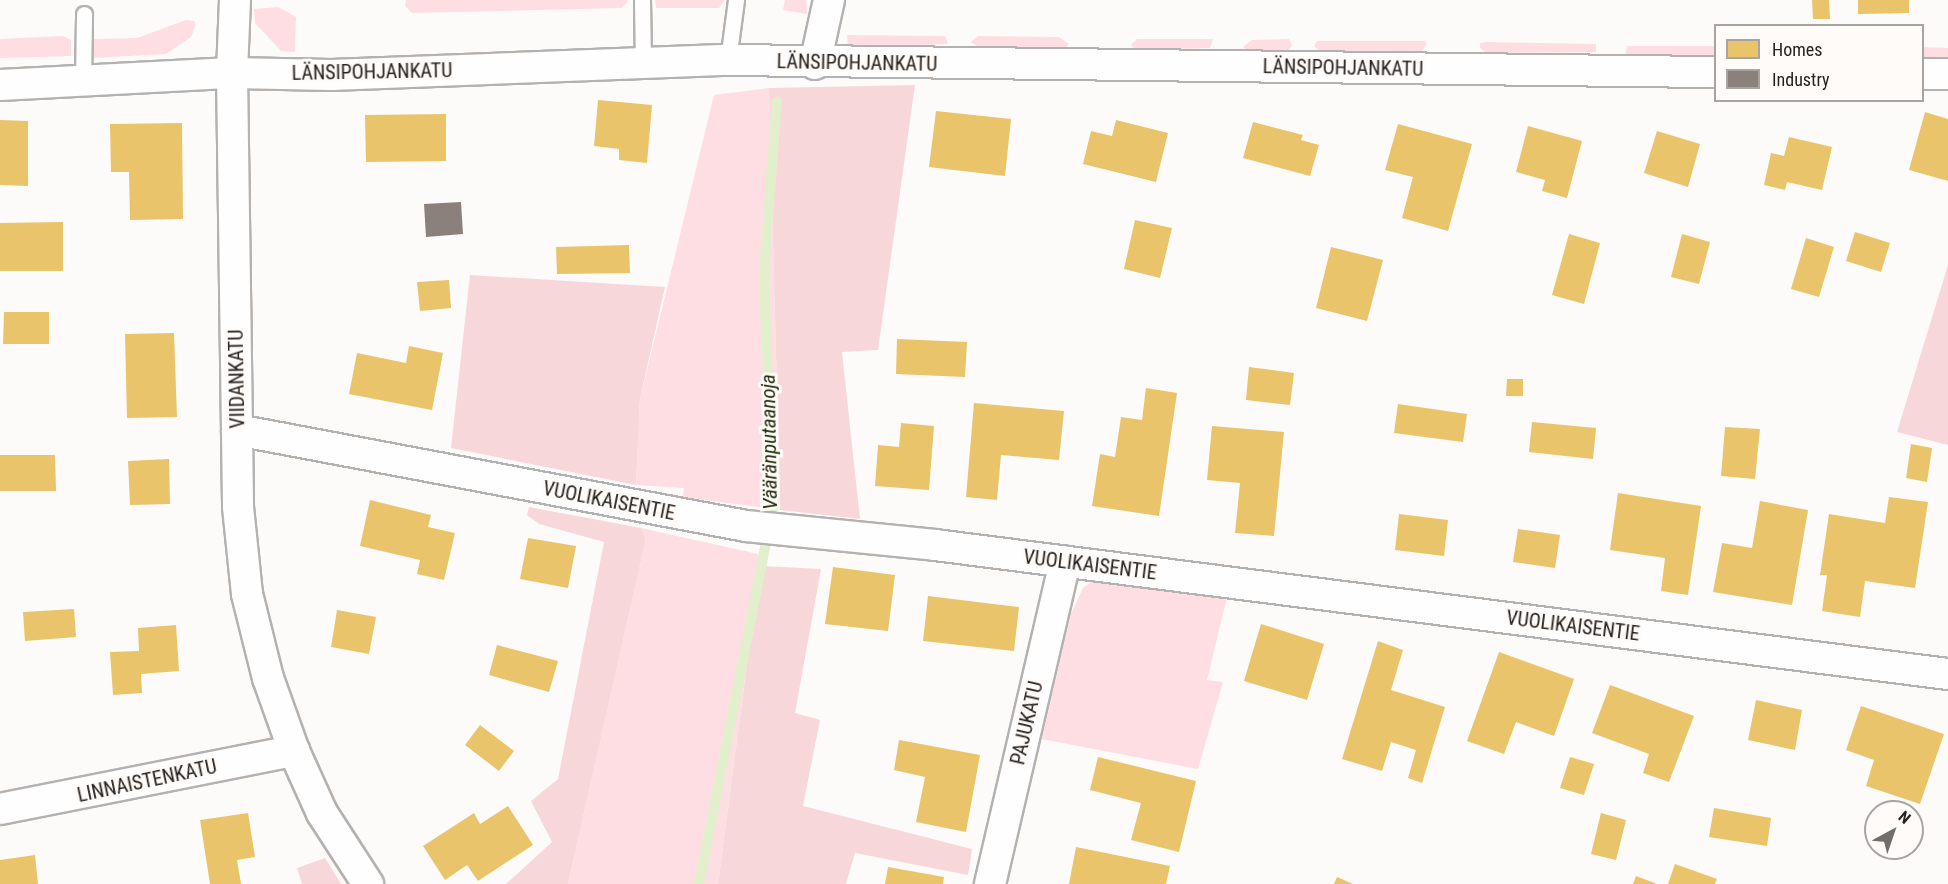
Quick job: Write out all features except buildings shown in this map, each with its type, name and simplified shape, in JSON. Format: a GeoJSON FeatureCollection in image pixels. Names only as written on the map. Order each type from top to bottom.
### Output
{"type":"FeatureCollection","features":[{"type":"Feature","properties":{"kind":"street","name":"VIIDANKATU"},"geometry":{"type":"LineString","coordinates":[[235,0],[232,73],[238,507],[247,594],[268,678],[294,751],[322,813],[368,884]]}},
{"type":"Feature","properties":{"kind":"street"},"geometry":{"type":"LineString","coordinates":[[815,64],[829,0]]}},
{"type":"Feature","properties":{"kind":"street","name":"LÄNSIPOHJANKATU"},"geometry":{"type":"LineString","coordinates":[[0,85],[232,73],[331,75],[728,60],[815,64],[1714,72]]}},
{"type":"Feature","properties":{"kind":"street"},"geometry":{"type":"LineString","coordinates":[[1924,74],[1948,74]]}},
{"type":"Feature","properties":{"kind":"street","name":"VUOLIKAISENTIE"},"geometry":{"type":"LineString","coordinates":[[237,430],[746,526],[795,533],[935,544],[1948,674]]}},
{"type":"Feature","properties":{"kind":"street","name":"PAJUKATU"},"geometry":{"type":"LineString","coordinates":[[990,884],[1065,562]]}},
{"type":"Feature","properties":{"kind":"street","name":"LINNAISTENKATU"},"geometry":{"type":"LineString","coordinates":[[0,809],[294,751]]}},
{"type":"Feature","properties":{"kind":"lane"},"geometry":{"type":"LineString","coordinates":[[642,0],[643,64]]}},
{"type":"Feature","properties":{"kind":"lane"},"geometry":{"type":"LineString","coordinates":[[728,60],[736,0]]}},
{"type":"Feature","properties":{"kind":"lane"},"geometry":{"type":"LineString","coordinates":[[83,81],[84,14]]}},
{"type":"Feature","properties":{"kind":"shaded area"},"geometry":{"type":"Polygon","coordinates":[[[406,0],[627,0],[627,2],[622,8],[412,13],[405,6],[406,0]]]}},
{"type":"Feature","properties":{"kind":"shaded area"},"geometry":{"type":"Polygon","coordinates":[[[655,0],[724,1],[719,8],[656,8],[655,0]]]}},
{"type":"Feature","properties":{"kind":"shaded area"},"geometry":{"type":"Polygon","coordinates":[[[785,0],[806,0],[807,14],[783,10],[785,0]]]}},
{"type":"Feature","properties":{"kind":"shaded area"},"geometry":{"type":"Polygon","coordinates":[[[278,7],[296,17],[295,52],[281,51],[255,23],[254,9],[278,7]]]}},
{"type":"Feature","properties":{"kind":"shaded area"},"geometry":{"type":"Polygon","coordinates":[[[186,20],[194,21],[196,25],[191,37],[166,54],[92,58],[94,39],[137,38],[186,20]]]}},
{"type":"Feature","properties":{"kind":"shaded area"},"geometry":{"type":"Polygon","coordinates":[[[847,35],[945,36],[948,44],[848,48],[847,35]]]}},
{"type":"Feature","properties":{"kind":"shaded area"},"geometry":{"type":"Polygon","coordinates":[[[63,36],[71,40],[71,56],[0,58],[0,39],[63,36]]]}},
{"type":"Feature","properties":{"kind":"shaded area"},"geometry":{"type":"Polygon","coordinates":[[[978,36],[1059,37],[1069,44],[1065,48],[980,48],[971,42],[978,36]]]}},
{"type":"Feature","properties":{"kind":"shaded area"},"geometry":{"type":"Polygon","coordinates":[[[1137,39],[1213,39],[1210,48],[1136,50],[1131,45],[1137,39]]]}},
{"type":"Feature","properties":{"kind":"shaded area"},"geometry":{"type":"Polygon","coordinates":[[[1289,39],[1292,46],[1286,52],[1247,50],[1243,47],[1252,40],[1289,39]]]}},
{"type":"Feature","properties":{"kind":"shaded area"},"geometry":{"type":"Polygon","coordinates":[[[1317,41],[1425,41],[1427,44],[1422,51],[1413,53],[1319,51],[1314,46],[1317,41]]]}},
{"type":"Feature","properties":{"kind":"shaded area"},"geometry":{"type":"Polygon","coordinates":[[[1480,43],[1596,44],[1596,52],[1486,53],[1480,48],[1480,43]]]}},
{"type":"Feature","properties":{"kind":"shaded area"},"geometry":{"type":"Polygon","coordinates":[[[1627,46],[1714,46],[1714,57],[1711,60],[1625,55],[1627,46]]]}},
{"type":"Feature","properties":{"kind":"shaded area"},"geometry":{"type":"Polygon","coordinates":[[[1924,47],[1948,48],[1948,57],[1924,58],[1924,47]]]}},
{"type":"Feature","properties":{"kind":"shaded area"},"geometry":{"type":"Polygon","coordinates":[[[915,85],[878,350],[842,352],[860,519],[780,510],[769,88],[915,85]]]}},
{"type":"Feature","properties":{"kind":"shaded area"},"geometry":{"type":"Polygon","coordinates":[[[769,88],[780,510],[683,497],[684,488],[636,485],[640,399],[714,95],[769,88]]]}},
{"type":"Feature","properties":{"kind":"shaded area"},"geometry":{"type":"Polygon","coordinates":[[[1948,265],[1948,445],[1897,432],[1948,265]]]}},
{"type":"Feature","properties":{"kind":"shaded area"},"geometry":{"type":"Polygon","coordinates":[[[470,275],[665,287],[640,399],[636,485],[451,448],[470,275]]]}},
{"type":"Feature","properties":{"kind":"shaded area"},"geometry":{"type":"Polygon","coordinates":[[[529,507],[641,528],[646,539],[568,884],[506,884],[552,842],[531,801],[558,779],[604,542],[539,524],[527,515],[529,507]]]}},
{"type":"Feature","properties":{"kind":"shaded area"},"geometry":{"type":"Polygon","coordinates":[[[641,528],[758,554],[760,566],[718,884],[568,884],[646,539],[641,528]]]}},
{"type":"Feature","properties":{"kind":"shaded area"},"geometry":{"type":"Polygon","coordinates":[[[760,566],[821,569],[795,713],[820,720],[803,806],[972,849],[968,875],[855,853],[846,884],[718,884],[760,566]]]}},
{"type":"Feature","properties":{"kind":"shaded area"},"geometry":{"type":"Polygon","coordinates":[[[1096,578],[1227,597],[1207,680],[1223,682],[1198,769],[1042,739],[1071,614],[1083,588],[1096,578]]]}},
{"type":"Feature","properties":{"kind":"shaded area"},"geometry":{"type":"Polygon","coordinates":[[[325,858],[341,884],[302,884],[297,868],[325,858]]]}},
{"type":"Feature","properties":{"kind":"waterway","name":"Vääränputaanoja"},"geometry":{"type":"LineString","coordinates":[[699,884],[773,508],[764,272],[777,101]]}}]}
